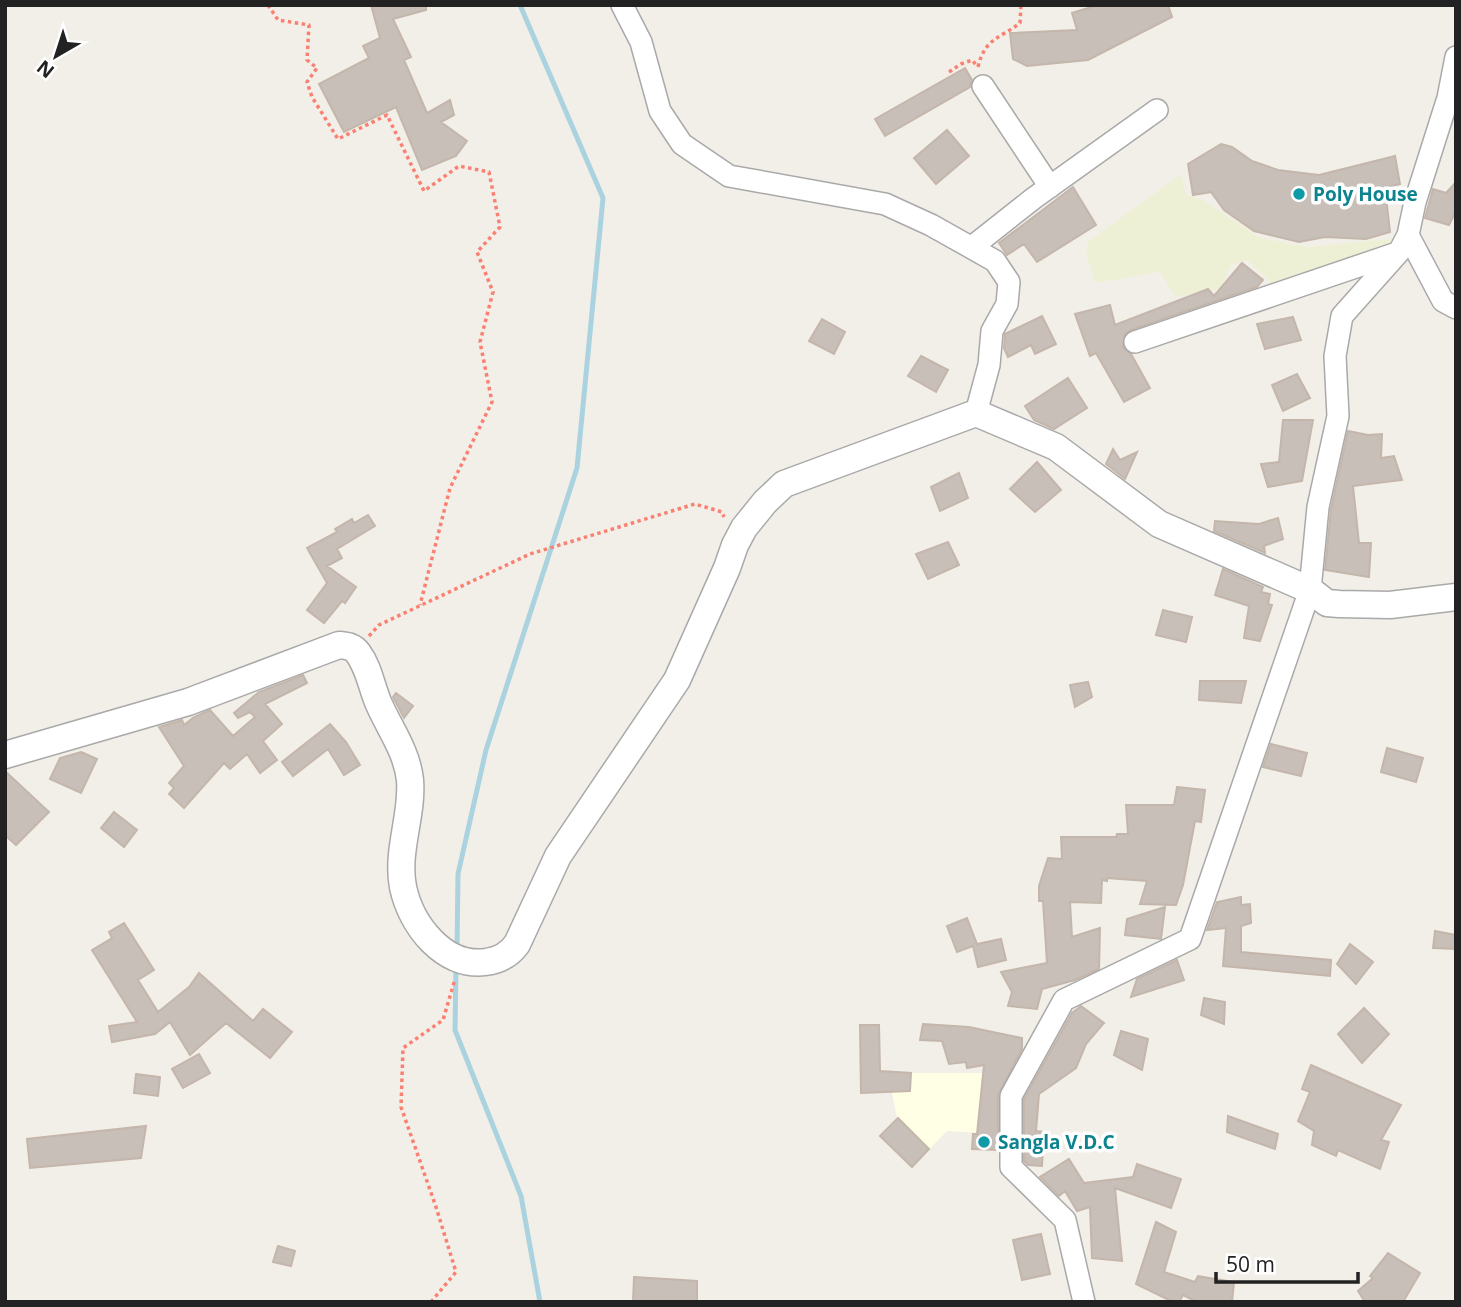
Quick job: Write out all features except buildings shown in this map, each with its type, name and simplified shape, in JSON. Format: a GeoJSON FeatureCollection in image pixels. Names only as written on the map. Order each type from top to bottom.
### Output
{"type":"FeatureCollection","features":[{"type":"Feature","properties":{"kind":"street"},"geometry":{"type":"LineString","coordinates":[[622,5],[641,42],[660,111],[682,144],[729,176],[885,204],[931,225],[995,261],[1009,282],[1007,304],[992,331],[989,365],[976,413]]}},
{"type":"Feature","properties":{"kind":"street"},"geometry":{"type":"LineString","coordinates":[[1084,1302],[1065,1220],[1011,1167],[1011,1096],[1064,1000],[1190,939],[1310,590],[1318,507],[1338,416],[1335,356],[1342,316],[1404,243],[1448,98],[1456,57]]}},
{"type":"Feature","properties":{"kind":"street"},"geometry":{"type":"LineString","coordinates":[[980,76],[1050,187]]}},
{"type":"Feature","properties":{"kind":"street"},"geometry":{"type":"LineString","coordinates":[[972,247],[1157,110]]}},
{"type":"Feature","properties":{"kind":"street"},"geometry":{"type":"LineString","coordinates":[[1404,243],[1443,301],[1456,308]]}},
{"type":"Feature","properties":{"kind":"street"},"geometry":{"type":"LineString","coordinates":[[1135,342],[1404,243]]}},
{"type":"Feature","properties":{"kind":"street"},"geometry":{"type":"LineString","coordinates":[[5,755],[188,702],[339,645],[349,646],[356,650],[369,671],[377,700],[407,760],[410,784],[403,837],[403,887],[412,911],[434,944],[461,961],[478,963],[494,961],[510,954],[517,944],[558,856],[677,680],[727,568],[734,545],[765,502],[785,484],[976,413],[1056,447],[1158,524],[1310,590],[1327,603],[1390,605],[1456,597]]}},
{"type":"Feature","properties":{"kind":"path"},"geometry":{"type":"LineString","coordinates":[[268,5],[278,20],[309,25],[307,61],[317,68],[307,82],[312,97],[338,139],[387,115],[424,191],[459,166],[489,172],[500,227],[477,252],[493,292],[480,342],[492,402],[450,488],[420,605]]}},
{"type":"Feature","properties":{"kind":"path"},"geometry":{"type":"LineString","coordinates":[[980,76],[984,49],[994,37],[1020,23],[1021,5]]}},
{"type":"Feature","properties":{"kind":"path"},"geometry":{"type":"LineString","coordinates":[[949,72],[972,60],[980,76]]}},
{"type":"Feature","properties":{"kind":"path"},"geometry":{"type":"LineString","coordinates":[[356,650],[379,625],[530,554],[695,504],[722,512],[734,545]]}},
{"type":"Feature","properties":{"kind":"path"},"geometry":{"type":"LineString","coordinates":[[432,1302],[456,1272],[401,1107],[403,1048],[443,1020],[461,961]]}},
{"type":"Feature","properties":{"kind":"shaded area"},"geometry":{"type":"Polygon","coordinates":[[[1181,174],[1186,195],[1203,200],[1260,238],[1309,247],[1388,239],[1396,246],[1275,286],[1247,260],[1231,265],[1220,289],[1175,297],[1160,272],[1095,283],[1086,255],[1088,242],[1181,174]]]}},
{"type":"Feature","properties":{"kind":"shaded area"},"geometry":{"type":"Polygon","coordinates":[[[911,1073],[983,1073],[1006,1076],[1001,1134],[947,1131],[912,1167],[880,1136],[897,1118],[889,1077],[911,1073]]]}},
{"type":"Feature","properties":{"kind":"waterway"},"geometry":{"type":"LineString","coordinates":[[457,949],[458,874],[486,750],[577,468],[603,198],[520,5]]}},
{"type":"Feature","properties":{"kind":"waterway"},"geometry":{"type":"LineString","coordinates":[[456,966],[455,1030],[521,1196],[540,1302]]}},
{"type":"Feature","properties":{"kind":"place","name":"Poly House"},"geometry":{"type":"Point","coordinates":[1299,194]}},
{"type":"Feature","properties":{"kind":"place","name":"Sangla V.D.C"},"geometry":{"type":"Point","coordinates":[984,1142]}}]}
